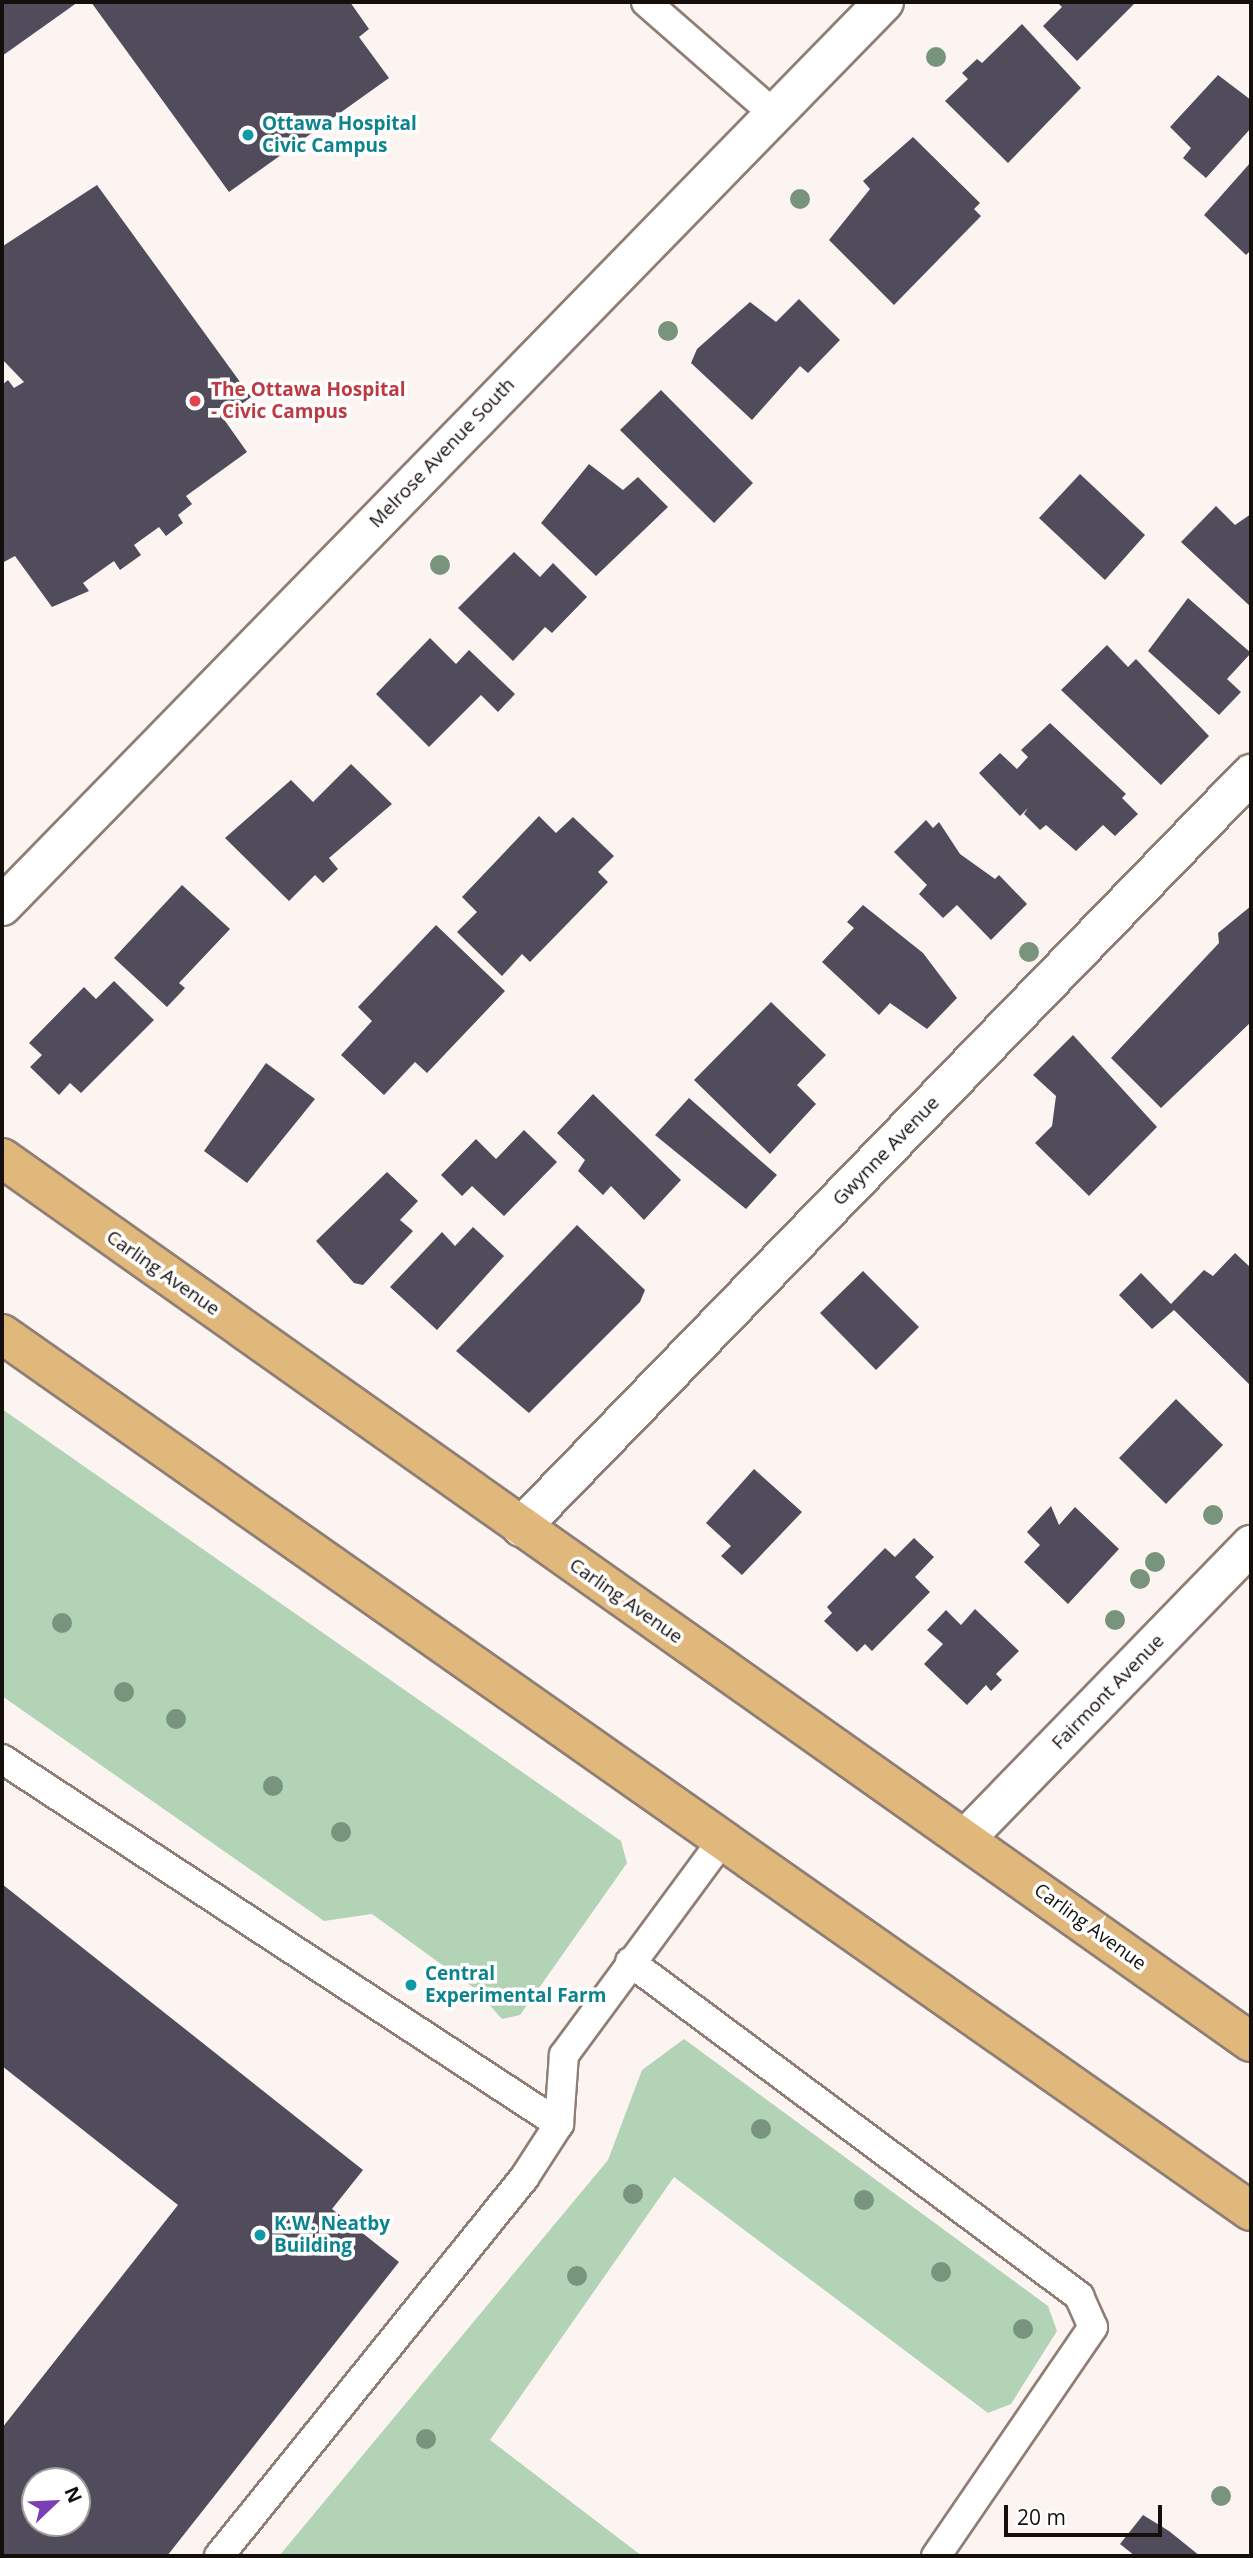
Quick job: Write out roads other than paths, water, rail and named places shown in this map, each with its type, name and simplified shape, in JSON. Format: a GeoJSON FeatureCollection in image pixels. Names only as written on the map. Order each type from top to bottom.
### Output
{"type":"FeatureCollection","features":[{"type":"Feature","properties":{"kind":"main road","name":"Carling Avenue"},"geometry":{"type":"LineString","coordinates":[[2,1158],[1251,2042]]}},
{"type":"Feature","properties":{"kind":"main road"},"geometry":{"type":"LineString","coordinates":[[2,1334],[1251,2211]]}},
{"type":"Feature","properties":{"kind":"street","name":"Melrose Avenue South"},"geometry":{"type":"LineString","coordinates":[[2,906],[884,2]]}},
{"type":"Feature","properties":{"kind":"street","name":"Gwynne Avenue"},"geometry":{"type":"LineString","coordinates":[[521,1527],[1251,774]]}},
{"type":"Feature","properties":{"kind":"street","name":"Fairmont Avenue"},"geometry":{"type":"LineString","coordinates":[[966,1838],[1251,1545]]}},
{"type":"Feature","properties":{"kind":"lane"},"geometry":{"type":"LineString","coordinates":[[646,2],[773,113]]}},
{"type":"Feature","properties":{"kind":"lane"},"geometry":{"type":"LineString","coordinates":[[2,1759],[559,2123]]}},
{"type":"Feature","properties":{"kind":"lane"},"geometry":{"type":"LineString","coordinates":[[219,2556],[524,2178],[559,2123],[564,2055],[723,1839]]}},
{"type":"Feature","properties":{"kind":"lane"},"geometry":{"type":"LineString","coordinates":[[630,1962],[1079,2296],[1093,2328],[936,2556]]}},
{"type":"Feature","properties":{"kind":"place","name":"Ottawa Hospital Civic Campus"},"geometry":{"type":"Point","coordinates":[248,135]}},
{"type":"Feature","properties":{"kind":"place","name":"The Ottawa Hospital - Civic Campus"},"geometry":{"type":"Point","coordinates":[195,401]}},
{"type":"Feature","properties":{"kind":"place","name":"Central Experimental Farm"},"geometry":{"type":"Point","coordinates":[411,1985]}},
{"type":"Feature","properties":{"kind":"place","name":"K.W. Neatby Building"},"geometry":{"type":"Point","coordinates":[260,2235]}}]}
